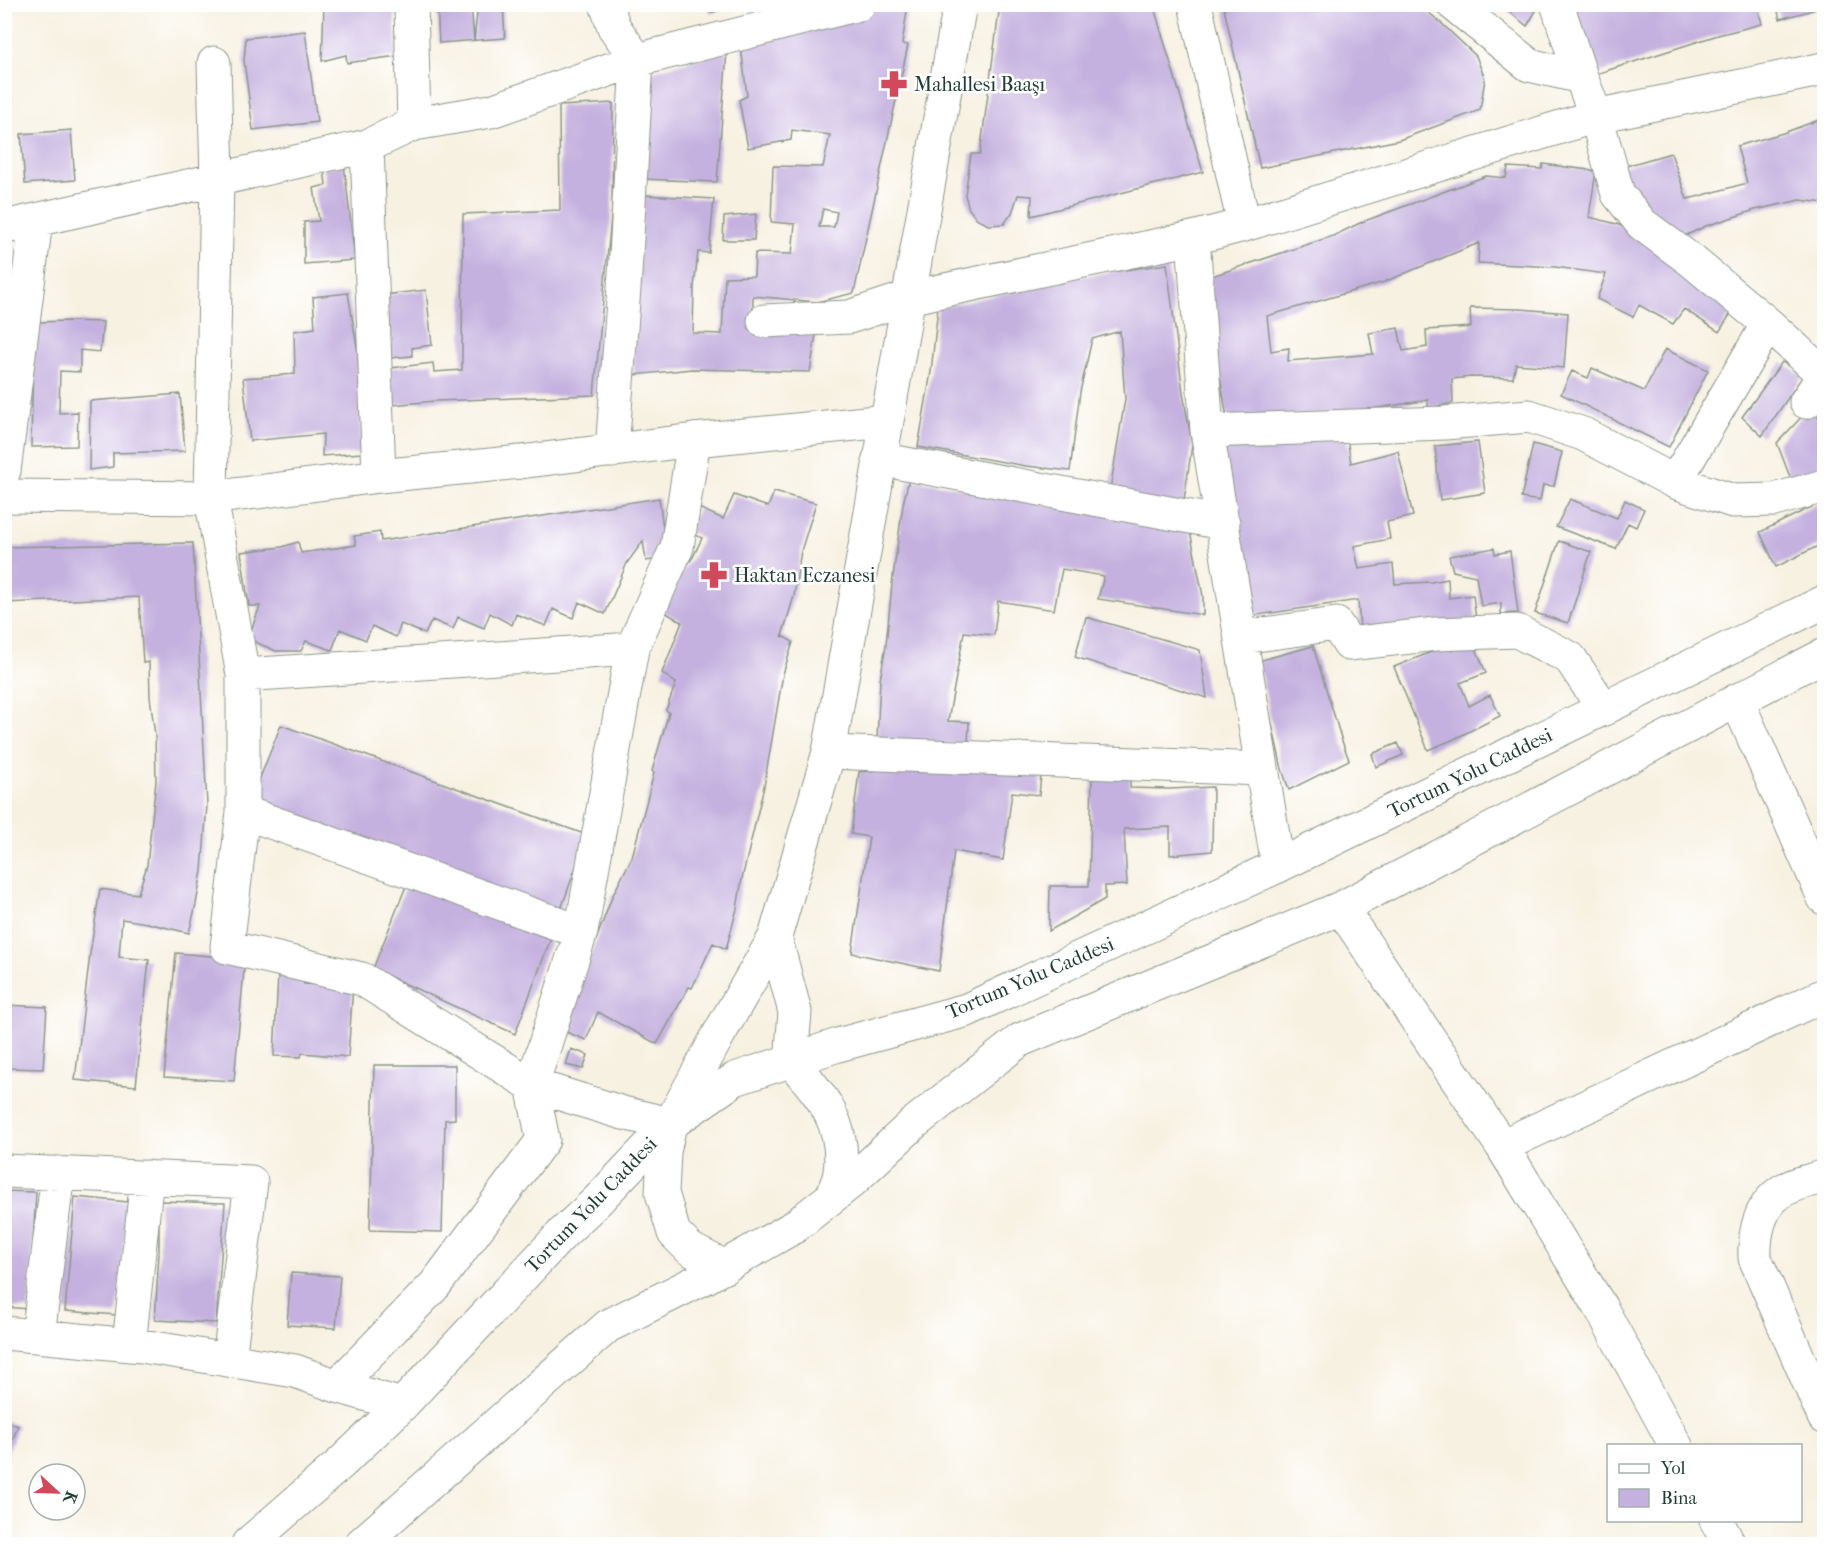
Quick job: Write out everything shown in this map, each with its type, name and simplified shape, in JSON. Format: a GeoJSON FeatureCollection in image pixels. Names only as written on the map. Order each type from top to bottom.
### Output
{"type":"FeatureCollection","features":[{"type":"Feature","properties":{"kind":"main road"},"geometry":{"type":"LineString","coordinates":[[411,4],[414,124]]}},
{"type":"Feature","properties":{"kind":"main road"},"geometry":{"type":"LineString","coordinates":[[606,4],[614,27],[637,60],[612,451]]}},
{"type":"Feature","properties":{"kind":"main road"},"geometry":{"type":"LineString","coordinates":[[4,471],[20,224],[367,146],[414,124],[490,111],[637,60],[859,4]]}},
{"type":"Feature","properties":{"kind":"main road"},"geometry":{"type":"LineString","coordinates":[[725,1267],[690,1249],[674,1233],[662,1193],[664,1152],[670,1124],[775,938],[829,752],[960,4]]}},
{"type":"Feature","properties":{"kind":"main road"},"geometry":{"type":"LineString","coordinates":[[1195,4],[1244,225]]}},
{"type":"Feature","properties":{"kind":"main road"},"geometry":{"type":"LineString","coordinates":[[1453,4],[1529,65],[1581,76]]}},
{"type":"Feature","properties":{"kind":"main road"},"geometry":{"type":"LineString","coordinates":[[1557,4],[1596,116],[1618,194],[1642,224],[1692,261],[1768,324],[1810,344],[1824,375],[1806,402]]}},
{"type":"Feature","properties":{"kind":"main road"},"geometry":{"type":"LineString","coordinates":[[214,63],[217,179],[211,498],[243,675],[243,812],[227,947],[362,979],[532,1085],[623,1113],[670,1124]]}},
{"type":"Feature","properties":{"kind":"main road"},"geometry":{"type":"LineString","coordinates":[[764,321],[849,317],[907,298],[1193,238],[1244,225],[1596,116],[1824,69]]}},
{"type":"Feature","properties":{"kind":"main road"},"geometry":{"type":"LineString","coordinates":[[367,146],[378,476]]}},
{"type":"Feature","properties":{"kind":"main road"},"geometry":{"type":"LineString","coordinates":[[1193,238],[1208,431],[1278,866]]}},
{"type":"Feature","properties":{"kind":"main road"},"geometry":{"type":"LineString","coordinates":[[1675,482],[1768,324]]}},
{"type":"Feature","properties":{"kind":"main road"},"geometry":{"type":"LineString","coordinates":[[1208,431],[1445,423],[1529,416],[1583,434],[1675,482],[1732,501],[1774,500],[1824,486]]}},
{"type":"Feature","properties":{"kind":"main road"},"geometry":{"type":"LineString","coordinates":[[4,495],[211,498],[378,476],[886,421]]}},
{"type":"Feature","properties":{"kind":"main road"},"geometry":{"type":"LineString","coordinates":[[337,1386],[435,1285],[543,1140],[532,1085],[581,932],[632,649],[677,547],[694,440]]}},
{"type":"Feature","properties":{"kind":"main road"},"geometry":{"type":"LineString","coordinates":[[879,459],[1223,524]]}},
{"type":"Feature","properties":{"kind":"main road","name":"Tortum Yolu Caddesi"},"geometry":{"type":"LineString","coordinates":[[248,1545],[340,1464],[402,1405],[563,1233],[597,1201],[670,1124],[735,1079],[838,1045],[967,1010],[1278,866],[1824,602]]}},
{"type":"Feature","properties":{"kind":"main road"},"geometry":{"type":"LineString","coordinates":[[1242,637],[1336,624],[1349,644],[1436,634],[1517,631],[1570,658],[1604,709]]}},
{"type":"Feature","properties":{"kind":"main road"},"geometry":{"type":"LineString","coordinates":[[243,675],[632,649]]}},
{"type":"Feature","properties":{"kind":"main road"},"geometry":{"type":"LineString","coordinates":[[361,1545],[608,1326],[725,1267],[794,1227],[831,1198],[913,1124],[1020,1040],[1341,908],[1824,655]]}},
{"type":"Feature","properties":{"kind":"main road"},"geometry":{"type":"LineString","coordinates":[[1737,700],[1824,898]]}},
{"type":"Feature","properties":{"kind":"main road"},"geometry":{"type":"LineString","coordinates":[[829,752],[1262,769]]}},
{"type":"Feature","properties":{"kind":"main road"},"geometry":{"type":"LineString","coordinates":[[243,812],[581,932]]}},
{"type":"Feature","properties":{"kind":"main road"},"geometry":{"type":"LineString","coordinates":[[1341,908],[1503,1146],[1601,1308],[1675,1444]]}},
{"type":"Feature","properties":{"kind":"main road"},"geometry":{"type":"LineString","coordinates":[[775,938],[795,1012],[791,1060],[817,1090],[830,1112],[840,1138],[840,1173],[831,1198]]}},
{"type":"Feature","properties":{"kind":"main road"},"geometry":{"type":"LineString","coordinates":[[1503,1146],[1824,995]]}},
{"type":"Feature","properties":{"kind":"main road"},"geometry":{"type":"LineString","coordinates":[[4,1171],[251,1182],[229,1360]]}},
{"type":"Feature","properties":{"kind":"main road"},"geometry":{"type":"LineString","coordinates":[[38,1336],[58,1173]]}},
{"type":"Feature","properties":{"kind":"main road"},"geometry":{"type":"LineString","coordinates":[[1824,1176],[1780,1192],[1764,1212],[1754,1241],[1755,1258],[1824,1417]]}},
{"type":"Feature","properties":{"kind":"main road"},"geometry":{"type":"LineString","coordinates":[[129,1345],[147,1177]]}},
{"type":"Feature","properties":{"kind":"main road"},"geometry":{"type":"LineString","coordinates":[[4,1333],[129,1345],[295,1371],[402,1405]]}},
{"type":"Feature","properties":{"kind":"main road"},"geometry":{"type":"LineString","coordinates":[[1717,1522],[1729,1545]]}},
{"type":"Feature","properties":{"kind":"building"},"geometry":{"type":"Polygon","coordinates":[[[324,4],[394,4],[397,56],[347,63],[346,55],[322,61],[324,4]]]}},
{"type":"Feature","properties":{"kind":"building"},"geometry":{"type":"Polygon","coordinates":[[[437,4],[471,4],[474,40],[478,4],[503,4],[505,38],[439,43],[437,4]]]}},
{"type":"Feature","properties":{"kind":"building"},"geometry":{"type":"Polygon","coordinates":[[[908,4],[902,44],[908,45],[854,293],[817,302],[753,296],[752,331],[816,335],[810,372],[692,369],[634,375],[633,316],[645,195],[714,199],[709,253],[698,252],[694,287],[693,333],[722,334],[725,277],[754,276],[755,253],[792,254],[795,224],[771,222],[773,166],[823,167],[830,135],[792,130],[791,140],[748,148],[739,100],[747,96],[741,46],[855,11],[908,4]],[[823,209],[819,227],[834,227],[837,212],[823,209]]]}},
{"type":"Feature","properties":{"kind":"building"},"geometry":{"type":"Polygon","coordinates":[[[1000,4],[1153,4],[1203,172],[1031,216],[1032,196],[1018,195],[1012,213],[1004,224],[988,225],[976,218],[969,209],[965,195],[971,154],[980,154],[1000,4]]]}},
{"type":"Feature","properties":{"kind":"building"},"geometry":{"type":"Polygon","coordinates":[[[1223,4],[1418,4],[1476,56],[1485,79],[1480,110],[1399,140],[1260,168],[1223,4]]]}},
{"type":"Feature","properties":{"kind":"building"},"geometry":{"type":"Polygon","coordinates":[[[1500,4],[1536,4],[1537,9],[1527,26],[1500,4]]]}},
{"type":"Feature","properties":{"kind":"building"},"geometry":{"type":"Polygon","coordinates":[[[1566,4],[1757,4],[1762,24],[1718,35],[1593,75],[1566,4]]]}},
{"type":"Feature","properties":{"kind":"building"},"geometry":{"type":"Polygon","coordinates":[[[1776,4],[1824,4],[1824,7],[1780,19],[1776,4]]]}},
{"type":"Feature","properties":{"kind":"building"},"geometry":{"type":"Polygon","coordinates":[[[709,5],[736,5],[710,13],[709,5]]]}},
{"type":"Feature","properties":{"kind":"building"},"geometry":{"type":"Polygon","coordinates":[[[305,31],[317,122],[253,130],[244,61],[246,38],[305,31]]]}},
{"type":"Feature","properties":{"kind":"building"},"geometry":{"type":"Polygon","coordinates":[[[727,51],[717,182],[642,179],[646,73],[727,51]]]}},
{"type":"Feature","properties":{"kind":"building"},"geometry":{"type":"Polygon","coordinates":[[[613,103],[612,207],[594,395],[435,401],[392,405],[391,368],[433,363],[434,372],[462,370],[463,214],[560,210],[559,106],[613,103]]]}},
{"type":"Feature","properties":{"kind":"building"},"geometry":{"type":"Polygon","coordinates":[[[1824,118],[1824,203],[1800,200],[1755,210],[1706,226],[1676,240],[1626,180],[1622,167],[1671,153],[1687,199],[1696,197],[1747,183],[1737,146],[1824,118]]]}},
{"type":"Feature","properties":{"kind":"building"},"geometry":{"type":"Polygon","coordinates":[[[71,130],[75,180],[25,184],[21,134],[71,130]]]}},
{"type":"Feature","properties":{"kind":"building"},"geometry":{"type":"Polygon","coordinates":[[[344,164],[355,260],[304,264],[304,222],[319,221],[314,188],[326,185],[324,168],[344,164]]]}},
{"type":"Feature","properties":{"kind":"building"},"geometry":{"type":"Polygon","coordinates":[[[1543,164],[1596,171],[1589,217],[1617,224],[1648,239],[1737,304],[1719,332],[1684,309],[1673,324],[1639,305],[1633,317],[1597,299],[1606,274],[1555,267],[1478,263],[1479,243],[1384,282],[1267,316],[1271,351],[1289,348],[1288,361],[1373,354],[1369,333],[1398,328],[1403,351],[1427,347],[1426,330],[1471,327],[1470,308],[1520,309],[1568,313],[1564,368],[1516,364],[1513,378],[1452,379],[1453,403],[1428,408],[1428,400],[1353,412],[1227,418],[1218,365],[1209,277],[1333,236],[1362,222],[1486,176],[1506,178],[1508,167],[1542,169],[1543,164]]]}},
{"type":"Feature","properties":{"kind":"building"},"geometry":{"type":"Polygon","coordinates":[[[756,214],[754,240],[723,240],[724,217],[756,214]]]}},
{"type":"Feature","properties":{"kind":"building"},"geometry":{"type":"Polygon","coordinates":[[[1167,264],[1183,393],[1192,445],[1183,507],[1109,496],[1125,399],[1120,331],[1092,339],[1080,392],[1070,471],[1026,466],[918,447],[931,372],[938,308],[1083,276],[1167,264]]]}},
{"type":"Feature","properties":{"kind":"building"},"geometry":{"type":"Polygon","coordinates":[[[426,290],[432,345],[412,348],[412,356],[390,358],[384,295],[426,290]]]}},
{"type":"Feature","properties":{"kind":"building"},"geometry":{"type":"Polygon","coordinates":[[[4,293],[7,293],[9,332],[4,355],[4,293]]]}},
{"type":"Feature","properties":{"kind":"building"},"geometry":{"type":"Polygon","coordinates":[[[348,293],[358,353],[362,453],[322,456],[323,434],[250,441],[243,378],[295,374],[294,331],[315,328],[313,297],[348,293]]]}},
{"type":"Feature","properties":{"kind":"building"},"geometry":{"type":"Polygon","coordinates":[[[38,322],[103,322],[100,352],[80,350],[80,372],[60,371],[59,413],[78,412],[77,446],[31,447],[33,353],[38,322]]]}},
{"type":"Feature","properties":{"kind":"building"},"geometry":{"type":"Polygon","coordinates":[[[1665,349],[1708,370],[1669,447],[1561,394],[1572,371],[1588,378],[1592,368],[1644,391],[1665,349]]]}},
{"type":"Feature","properties":{"kind":"building"},"geometry":{"type":"Polygon","coordinates":[[[1782,362],[1803,376],[1762,436],[1742,417],[1782,362]]]}},
{"type":"Feature","properties":{"kind":"building"},"geometry":{"type":"Polygon","coordinates":[[[180,394],[185,451],[113,453],[113,467],[89,470],[90,401],[180,394]]]}},
{"type":"Feature","properties":{"kind":"building"},"geometry":{"type":"Polygon","coordinates":[[[1810,408],[1824,423],[1824,472],[1793,485],[1777,443],[1810,408]]]}},
{"type":"Feature","properties":{"kind":"building"},"geometry":{"type":"Polygon","coordinates":[[[1347,438],[1351,463],[1398,451],[1413,516],[1387,522],[1390,539],[1354,546],[1359,569],[1393,564],[1395,584],[1448,579],[1449,598],[1473,595],[1476,620],[1360,631],[1358,600],[1251,616],[1221,444],[1347,438]]]}},
{"type":"Feature","properties":{"kind":"building"},"geometry":{"type":"Polygon","coordinates":[[[1478,442],[1485,493],[1440,500],[1435,446],[1478,442]]]}},
{"type":"Feature","properties":{"kind":"building"},"geometry":{"type":"Polygon","coordinates":[[[1533,444],[1562,452],[1554,486],[1543,485],[1540,501],[1521,498],[1533,444]]]}},
{"type":"Feature","properties":{"kind":"building"},"geometry":{"type":"Polygon","coordinates":[[[909,479],[1189,526],[1203,596],[1203,615],[1098,599],[1104,576],[1062,569],[1054,610],[998,601],[994,635],[964,632],[948,721],[969,722],[968,745],[877,739],[880,680],[903,504],[909,479]]]}},
{"type":"Feature","properties":{"kind":"building"},"geometry":{"type":"Polygon","coordinates":[[[774,492],[816,503],[801,551],[794,596],[782,636],[793,642],[783,674],[764,786],[726,949],[713,943],[692,988],[689,987],[657,1044],[598,1012],[586,1040],[566,1032],[586,967],[612,897],[632,857],[654,773],[652,771],[669,712],[666,710],[676,683],[662,673],[682,622],[656,607],[693,557],[702,538],[688,531],[699,508],[723,519],[734,495],[768,507],[774,492]]]}},
{"type":"Feature","properties":{"kind":"building"},"geometry":{"type":"Polygon","coordinates":[[[659,498],[667,558],[646,561],[643,541],[627,563],[605,614],[579,602],[573,618],[553,609],[546,626],[516,614],[512,625],[490,613],[484,628],[458,617],[453,629],[432,620],[425,634],[401,624],[396,637],[372,626],[366,640],[340,629],[332,650],[306,641],[301,651],[276,651],[248,639],[260,606],[249,606],[241,552],[282,547],[298,542],[301,553],[356,545],[354,536],[380,532],[381,541],[659,498]]]}},
{"type":"Feature","properties":{"kind":"building"},"geometry":{"type":"Polygon","coordinates":[[[1570,499],[1617,518],[1625,500],[1644,509],[1636,527],[1628,523],[1616,549],[1556,527],[1570,499]]]}},
{"type":"Feature","properties":{"kind":"building"},"geometry":{"type":"Polygon","coordinates":[[[1824,501],[1824,543],[1776,567],[1760,532],[1824,501]]]}},
{"type":"Feature","properties":{"kind":"building"},"geometry":{"type":"Polygon","coordinates":[[[1559,541],[1591,552],[1568,623],[1535,613],[1559,541]]]}},
{"type":"Feature","properties":{"kind":"building"},"geometry":{"type":"Polygon","coordinates":[[[193,543],[207,805],[202,871],[196,904],[189,933],[122,919],[119,957],[149,960],[136,1086],[75,1080],[100,889],[138,894],[147,865],[156,781],[149,662],[143,663],[139,597],[4,603],[4,547],[193,543]]]}},
{"type":"Feature","properties":{"kind":"building"},"geometry":{"type":"Polygon","coordinates":[[[1494,548],[1495,554],[1510,551],[1518,613],[1501,614],[1501,603],[1481,606],[1476,576],[1453,571],[1449,556],[1494,548]]]}},
{"type":"Feature","properties":{"kind":"building"},"geometry":{"type":"Polygon","coordinates":[[[1086,617],[1200,650],[1207,698],[1075,657],[1086,617]]]}},
{"type":"Feature","properties":{"kind":"building"},"geometry":{"type":"Polygon","coordinates":[[[1471,636],[1486,673],[1460,683],[1469,706],[1490,695],[1500,716],[1428,750],[1394,667],[1471,636]]]}},
{"type":"Feature","properties":{"kind":"building"},"geometry":{"type":"Polygon","coordinates":[[[1313,646],[1349,760],[1289,790],[1282,769],[1258,661],[1313,646]]]}},
{"type":"Feature","properties":{"kind":"building"},"geometry":{"type":"Polygon","coordinates":[[[281,725],[587,835],[560,912],[250,803],[281,725]]]}},
{"type":"Feature","properties":{"kind":"building"},"geometry":{"type":"Polygon","coordinates":[[[1398,743],[1403,755],[1376,767],[1372,754],[1398,743]]]}},
{"type":"Feature","properties":{"kind":"building"},"geometry":{"type":"Polygon","coordinates":[[[944,764],[1041,775],[1039,795],[1012,792],[1003,860],[954,851],[939,971],[852,953],[869,837],[851,834],[859,772],[944,764]]]}},
{"type":"Feature","properties":{"kind":"building"},"geometry":{"type":"Polygon","coordinates":[[[1130,775],[1130,788],[1213,787],[1212,851],[1170,855],[1170,827],[1124,829],[1127,885],[1105,886],[1105,899],[1049,931],[1050,886],[1089,886],[1092,778],[1130,775]]]}},
{"type":"Feature","properties":{"kind":"building"},"geometry":{"type":"Polygon","coordinates":[[[410,876],[551,938],[515,1034],[373,969],[410,876]]]}},
{"type":"Feature","properties":{"kind":"building"},"geometry":{"type":"Polygon","coordinates":[[[176,953],[245,959],[234,1081],[164,1077],[176,953]]]}},
{"type":"Feature","properties":{"kind":"building"},"geometry":{"type":"Polygon","coordinates":[[[278,975],[305,976],[304,984],[353,986],[348,1057],[302,1053],[301,1057],[274,1056],[278,975]]]}},
{"type":"Feature","properties":{"kind":"building"},"geometry":{"type":"Polygon","coordinates":[[[4,1005],[47,1007],[43,1069],[4,1068],[4,1005]]]}},
{"type":"Feature","properties":{"kind":"building"},"geometry":{"type":"Polygon","coordinates":[[[571,1049],[588,1055],[583,1069],[566,1065],[571,1049]]]}},
{"type":"Feature","properties":{"kind":"building"},"geometry":{"type":"Polygon","coordinates":[[[374,1065],[455,1065],[455,1119],[445,1120],[442,1232],[370,1230],[374,1065]]]}},
{"type":"Feature","properties":{"kind":"building"},"geometry":{"type":"Polygon","coordinates":[[[4,1191],[36,1192],[29,1309],[4,1307],[4,1191]]]}},
{"type":"Feature","properties":{"kind":"building"},"geometry":{"type":"Polygon","coordinates":[[[75,1197],[128,1202],[117,1315],[65,1311],[75,1197]]]}},
{"type":"Feature","properties":{"kind":"building"},"geometry":{"type":"Polygon","coordinates":[[[159,1201],[225,1203],[216,1323],[155,1320],[159,1201]]]}},
{"type":"Feature","properties":{"kind":"building"},"geometry":{"type":"Polygon","coordinates":[[[291,1273],[340,1276],[336,1328],[287,1325],[291,1273]]]}},
{"type":"Feature","properties":{"kind":"building"},"geometry":{"type":"Polygon","coordinates":[[[4,1420],[18,1426],[5,1459],[4,1459],[4,1420]]]}},
{"type":"Feature","properties":{"kind":"place","name":"Mahallesi Baaşı"},"geometry":{"type":"Point","coordinates":[894,84]}},
{"type":"Feature","properties":{"kind":"place","name":"Haktan Eczanesi"},"geometry":{"type":"Point","coordinates":[714,575]}}]}
